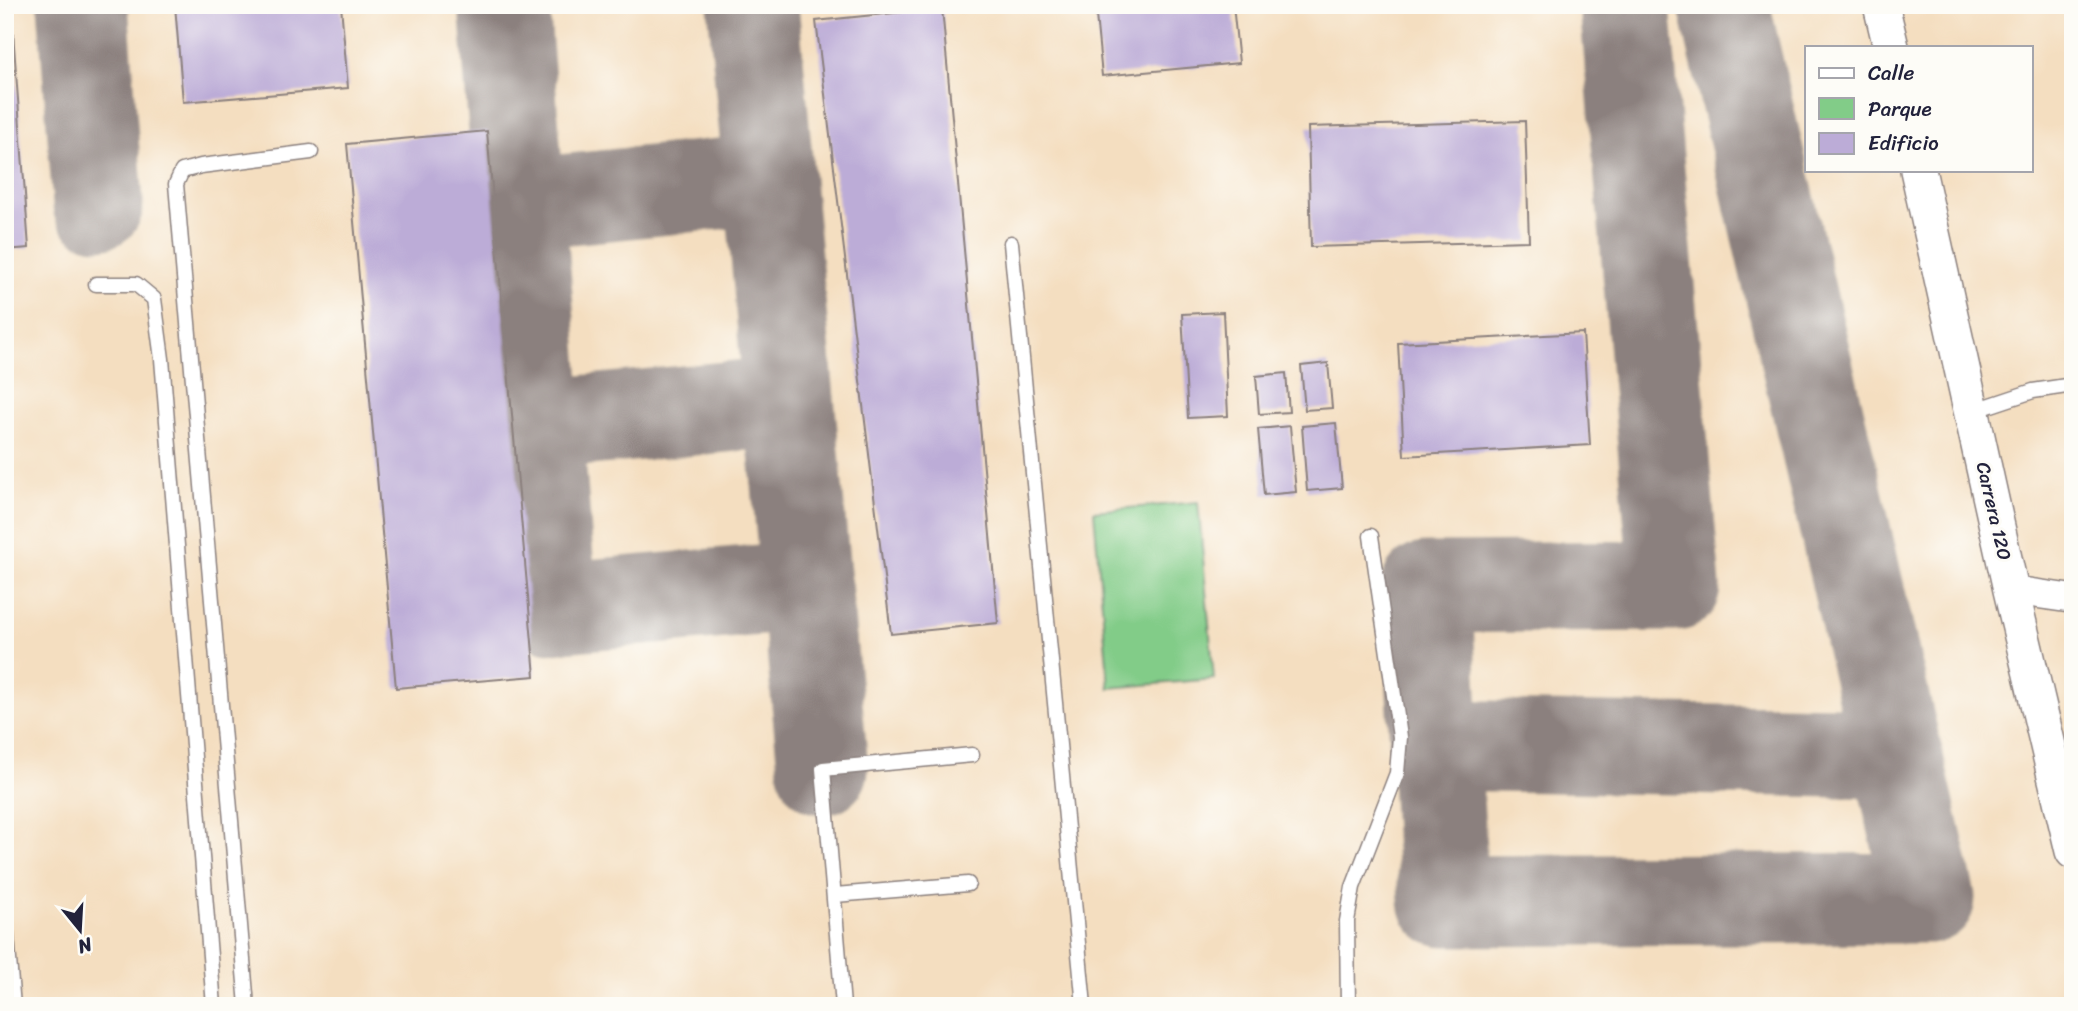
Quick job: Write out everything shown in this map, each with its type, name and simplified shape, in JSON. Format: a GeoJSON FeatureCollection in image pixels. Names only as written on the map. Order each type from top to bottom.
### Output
{"type":"FeatureCollection","features":[{"type":"Feature","properties":{"kind":"street"},"geometry":{"type":"LineString","coordinates":[[1881,5],[1891,46]]}},
{"type":"Feature","properties":{"kind":"street","name":"Carrera 120"},"geometry":{"type":"LineString","coordinates":[[1918,172],[2011,590],[2073,851]]}},
{"type":"Feature","properties":{"kind":"street"},"geometry":{"type":"LineString","coordinates":[[2011,590],[2073,599]]}},
{"type":"Feature","properties":{"kind":"lane"},"geometry":{"type":"LineString","coordinates":[[247,1006],[176,184],[182,171],[201,166],[311,152]]}},
{"type":"Feature","properties":{"kind":"lane"},"geometry":{"type":"LineString","coordinates":[[1011,243],[1084,1006]]}},
{"type":"Feature","properties":{"kind":"lane"},"geometry":{"type":"LineString","coordinates":[[96,284],[136,284],[154,299],[163,373],[214,1006]]}},
{"type":"Feature","properties":{"kind":"lane"},"geometry":{"type":"LineString","coordinates":[[1972,411],[2033,391],[2073,385]]}},
{"type":"Feature","properties":{"kind":"lane"},"geometry":{"type":"LineString","coordinates":[[1348,1006],[1347,921],[1353,887],[1397,773],[1400,737],[1371,536]]}},
{"type":"Feature","properties":{"kind":"lane"},"geometry":{"type":"LineString","coordinates":[[843,1006],[822,769],[972,755]]}},
{"type":"Feature","properties":{"kind":"lane"},"geometry":{"type":"LineString","coordinates":[[835,895],[968,884]]}},
{"type":"Feature","properties":{"kind":"lane"},"geometry":{"type":"LineString","coordinates":[[5,913],[13,1006]]}},
{"type":"Feature","properties":{"kind":"green space"},"geometry":{"type":"Polygon","coordinates":[[[1198,502],[1214,679],[1109,688],[1094,511],[1198,502]]]}},
{"type":"Feature","properties":{"kind":"building"},"geometry":{"type":"Polygon","coordinates":[[[5,5],[11,5],[29,248],[5,250],[5,5]]]}},
{"type":"Feature","properties":{"kind":"building"},"geometry":{"type":"Polygon","coordinates":[[[175,5],[341,5],[348,88],[183,102],[175,5]]]}},
{"type":"Feature","properties":{"kind":"building"},"geometry":{"type":"Polygon","coordinates":[[[1095,5],[1233,5],[1239,63],[1102,76],[1095,5]]]}},
{"type":"Feature","properties":{"kind":"building"},"geometry":{"type":"Polygon","coordinates":[[[942,8],[998,623],[891,634],[816,21],[942,8]]]}},
{"type":"Feature","properties":{"kind":"building"},"geometry":{"type":"Polygon","coordinates":[[[1525,121],[1529,241],[1311,247],[1308,127],[1525,121]]]}},
{"type":"Feature","properties":{"kind":"building"},"geometry":{"type":"Polygon","coordinates":[[[487,131],[535,676],[396,688],[347,144],[487,131]]]}},
{"type":"Feature","properties":{"kind":"building"},"geometry":{"type":"Polygon","coordinates":[[[1223,312],[1228,416],[1188,418],[1182,314],[1223,312]]]}},
{"type":"Feature","properties":{"kind":"building"},"geometry":{"type":"Polygon","coordinates":[[[1583,333],[1590,445],[1404,456],[1398,343],[1583,333]]]}},
{"type":"Feature","properties":{"kind":"building"},"geometry":{"type":"Polygon","coordinates":[[[1328,363],[1332,408],[1305,410],[1301,366],[1328,363]]]}},
{"type":"Feature","properties":{"kind":"building"},"geometry":{"type":"Polygon","coordinates":[[[1286,373],[1289,412],[1259,414],[1256,376],[1286,373]]]}},
{"type":"Feature","properties":{"kind":"building"},"geometry":{"type":"Polygon","coordinates":[[[1336,423],[1342,488],[1307,491],[1302,426],[1336,423]]]}},
{"type":"Feature","properties":{"kind":"building"},"geometry":{"type":"Polygon","coordinates":[[[1290,426],[1296,492],[1264,495],[1258,429],[1290,426]]]}},
{"type":"Feature","properties":{"kind":"taxiway"},"geometry":{"type":"LineString","coordinates":[[83,5],[98,204]]}},
{"type":"Feature","properties":{"kind":"taxiway"},"geometry":{"type":"LineString","coordinates":[[504,5],[552,608],[806,586]]}},
{"type":"Feature","properties":{"kind":"taxiway"},"geometry":{"type":"LineString","coordinates":[[753,5],[823,769]]}},
{"type":"Feature","properties":{"kind":"taxiway"},"geometry":{"type":"LineString","coordinates":[[1625,5],[1675,586],[1426,588],[1444,901],[1930,898],[1724,5]]}},
{"type":"Feature","properties":{"kind":"taxiway"},"geometry":{"type":"LineString","coordinates":[[520,204],[769,179]]}},
{"type":"Feature","properties":{"kind":"taxiway"},"geometry":{"type":"LineString","coordinates":[[537,425],[789,401]]}},
{"type":"Feature","properties":{"kind":"taxiway"},"geometry":{"type":"LineString","coordinates":[[1434,745],[1896,753]]}}]}
